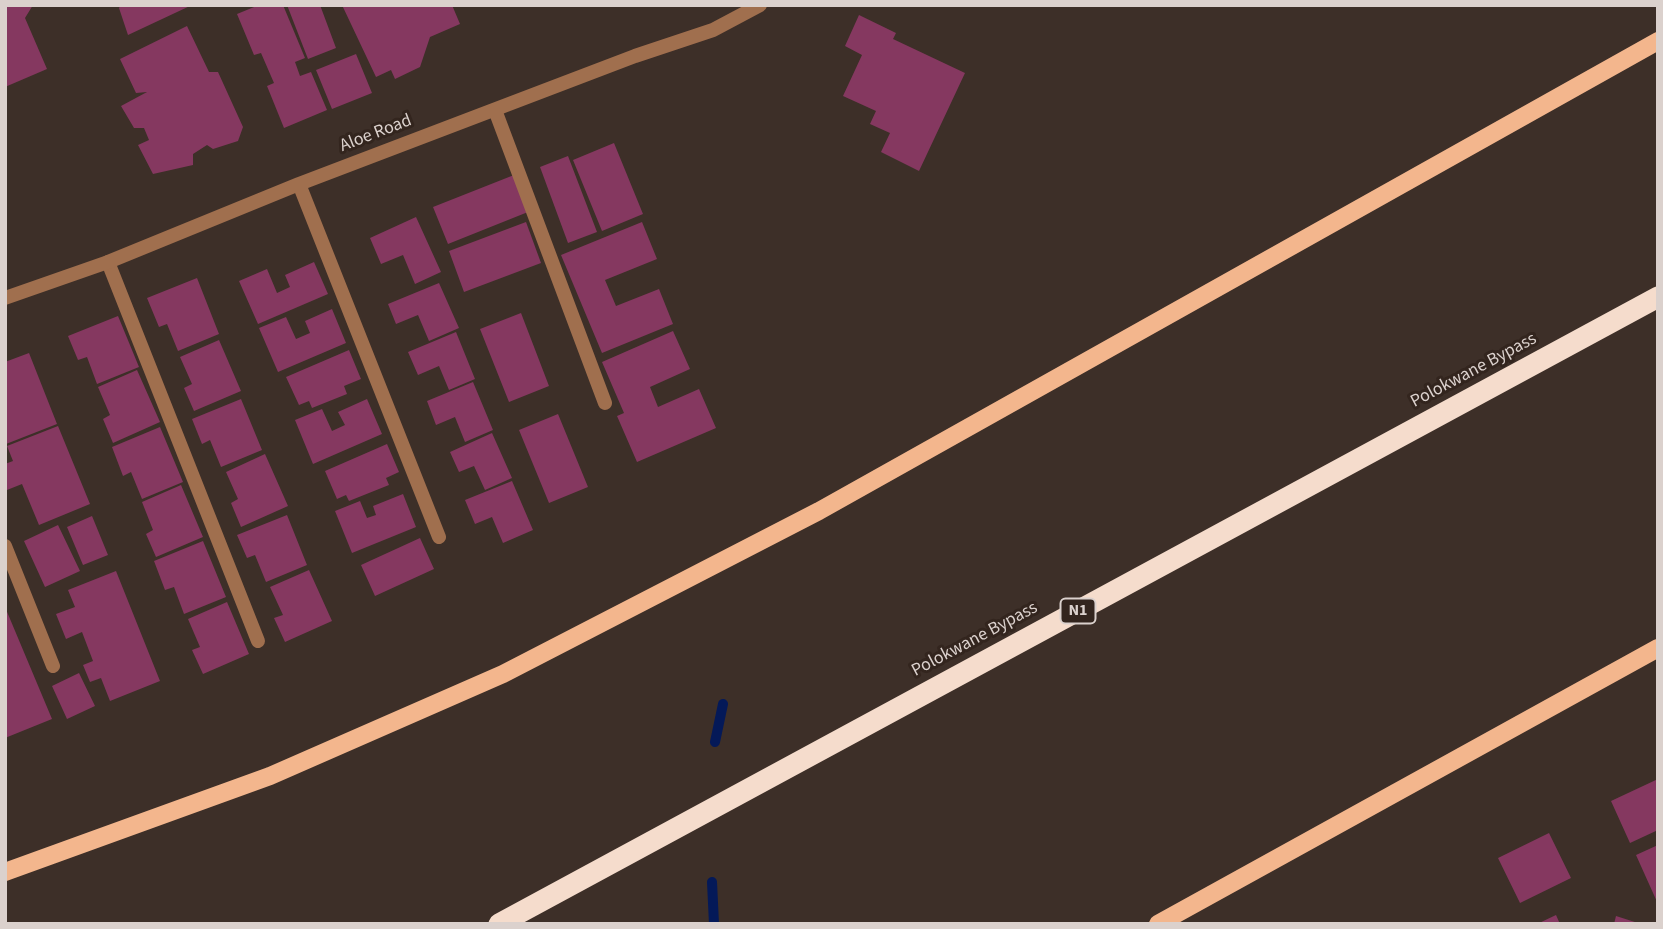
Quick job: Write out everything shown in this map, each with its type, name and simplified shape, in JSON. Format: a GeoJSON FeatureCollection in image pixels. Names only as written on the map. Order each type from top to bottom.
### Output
{"type":"FeatureCollection","features":[{"type":"Feature","properties":{"kind":"highway","name":"Polokwane Bypass"},"geometry":{"type":"LineString","coordinates":[[499,924],[1658,297]]}},
{"type":"Feature","properties":{"kind":"main road"},"geometry":{"type":"LineString","coordinates":[[5,872],[270,776],[503,674],[819,511],[1658,41]]}},
{"type":"Feature","properties":{"kind":"main road"},"geometry":{"type":"LineString","coordinates":[[1158,924],[1658,648]]}},
{"type":"Feature","properties":{"kind":"street","name":"Aloe Road"},"geometry":{"type":"LineString","coordinates":[[5,298],[108,262],[299,184],[635,56],[713,30],[760,5]]}},
{"type":"Feature","properties":{"kind":"street"},"geometry":{"type":"LineString","coordinates":[[495,110],[605,402]]}},
{"type":"Feature","properties":{"kind":"street"},"geometry":{"type":"LineString","coordinates":[[299,184],[439,537]]}},
{"type":"Feature","properties":{"kind":"street"},"geometry":{"type":"LineString","coordinates":[[108,262],[258,641]]}},
{"type":"Feature","properties":{"kind":"street"},"geometry":{"type":"LineString","coordinates":[[5,546],[53,666]]}},
{"type":"Feature","properties":{"kind":"building"},"geometry":{"type":"Polygon","coordinates":[[[5,5],[33,5],[25,18],[47,69],[5,87],[5,5]]]}},
{"type":"Feature","properties":{"kind":"building"},"geometry":{"type":"Polygon","coordinates":[[[121,5],[192,5],[128,35],[119,8],[121,5]]]}},
{"type":"Feature","properties":{"kind":"building"},"geometry":{"type":"Polygon","coordinates":[[[259,5],[283,5],[305,58],[295,62],[300,76],[311,72],[327,110],[284,128],[267,86],[274,83],[261,53],[254,55],[237,14],[259,5]]]}},
{"type":"Feature","properties":{"kind":"building"},"geometry":{"type":"Polygon","coordinates":[[[287,5],[320,5],[336,48],[308,59],[287,5]]]}},
{"type":"Feature","properties":{"kind":"building"},"geometry":{"type":"Polygon","coordinates":[[[342,5],[452,5],[460,24],[430,37],[420,67],[395,79],[391,70],[376,77],[342,5]]]}},
{"type":"Feature","properties":{"kind":"building"},"geometry":{"type":"Polygon","coordinates":[[[859,15],[896,33],[893,39],[965,73],[919,171],[881,152],[890,133],[870,124],[876,111],[843,96],[862,55],[845,46],[859,15]]]}},
{"type":"Feature","properties":{"kind":"building"},"geometry":{"type":"Polygon","coordinates":[[[187,26],[209,72],[218,72],[243,127],[238,141],[213,149],[207,145],[193,154],[193,165],[153,174],[138,145],[149,140],[144,128],[134,128],[121,106],[147,92],[136,93],[120,59],[187,26]]]}},
{"type":"Feature","properties":{"kind":"building"},"geometry":{"type":"Polygon","coordinates":[[[356,54],[372,93],[332,109],[316,70],[356,54]]]}},
{"type":"Feature","properties":{"kind":"building"},"geometry":{"type":"Polygon","coordinates":[[[614,143],[643,214],[602,231],[573,160],[614,143]]]}},
{"type":"Feature","properties":{"kind":"building"},"geometry":{"type":"Polygon","coordinates":[[[568,156],[597,232],[568,243],[540,167],[568,156]]]}},
{"type":"Feature","properties":{"kind":"building"},"geometry":{"type":"Polygon","coordinates":[[[514,175],[528,212],[448,244],[433,207],[514,175]]]}},
{"type":"Feature","properties":{"kind":"building"},"geometry":{"type":"Polygon","coordinates":[[[416,217],[441,272],[415,284],[403,255],[381,264],[370,238],[416,217]]]}},
{"type":"Feature","properties":{"kind":"building"},"geometry":{"type":"Polygon","coordinates":[[[526,222],[541,263],[464,292],[449,251],[526,222]]]}},
{"type":"Feature","properties":{"kind":"building"},"geometry":{"type":"Polygon","coordinates":[[[642,222],[657,259],[605,280],[616,306],[659,289],[673,324],[602,353],[561,255],[642,222]]]}},
{"type":"Feature","properties":{"kind":"building"},"geometry":{"type":"Polygon","coordinates":[[[314,262],[328,294],[258,324],[239,281],[267,269],[277,293],[290,287],[285,275],[314,262]]]}},
{"type":"Feature","properties":{"kind":"building"},"geometry":{"type":"Polygon","coordinates":[[[197,278],[219,334],[178,351],[167,324],[159,327],[147,298],[197,278]]]}},
{"type":"Feature","properties":{"kind":"building"},"geometry":{"type":"Polygon","coordinates":[[[439,283],[459,328],[429,341],[418,315],[396,324],[388,304],[439,283]]]}},
{"type":"Feature","properties":{"kind":"building"},"geometry":{"type":"Polygon","coordinates":[[[332,309],[346,343],[278,372],[259,328],[286,317],[296,339],[310,333],[305,321],[332,309]]]}},
{"type":"Feature","properties":{"kind":"building"},"geometry":{"type":"Polygon","coordinates":[[[521,313],[549,386],[509,402],[480,329],[521,313]]]}},
{"type":"Feature","properties":{"kind":"building"},"geometry":{"type":"Polygon","coordinates":[[[118,316],[139,367],[97,384],[87,357],[78,360],[68,336],[118,316]]]}},
{"type":"Feature","properties":{"kind":"building"},"geometry":{"type":"Polygon","coordinates":[[[673,331],[690,369],[650,387],[658,407],[699,389],[716,428],[637,462],[617,416],[624,413],[602,362],[673,331]]]}},
{"type":"Feature","properties":{"kind":"building"},"geometry":{"type":"Polygon","coordinates":[[[456,332],[475,379],[449,390],[439,366],[418,375],[408,352],[456,332]]]}},
{"type":"Feature","properties":{"kind":"building"},"geometry":{"type":"Polygon","coordinates":[[[219,340],[241,391],[194,411],[184,388],[192,384],[180,357],[219,340]]]}},
{"type":"Feature","properties":{"kind":"building"},"geometry":{"type":"Polygon","coordinates":[[[349,350],[361,379],[344,386],[347,394],[312,408],[309,401],[299,405],[286,377],[349,350]]]}},
{"type":"Feature","properties":{"kind":"building"},"geometry":{"type":"Polygon","coordinates":[[[29,353],[57,424],[6,444],[5,362],[29,353]]]}},
{"type":"Feature","properties":{"kind":"building"},"geometry":{"type":"Polygon","coordinates":[[[137,370],[160,422],[113,443],[103,419],[110,415],[98,387],[137,370]]]}},
{"type":"Feature","properties":{"kind":"building"},"geometry":{"type":"Polygon","coordinates":[[[473,382],[493,430],[465,442],[455,417],[436,425],[427,401],[473,382]]]}},
{"type":"Feature","properties":{"kind":"building"},"geometry":{"type":"Polygon","coordinates":[[[241,399],[262,450],[221,467],[210,440],[202,444],[192,419],[241,399]]]}},
{"type":"Feature","properties":{"kind":"building"},"geometry":{"type":"Polygon","coordinates":[[[367,399],[382,434],[313,464],[295,420],[322,409],[332,431],[345,425],[338,412],[367,399]]]}},
{"type":"Feature","properties":{"kind":"building"},"geometry":{"type":"Polygon","coordinates":[[[558,414],[588,487],[549,503],[519,430],[558,414]]]}},
{"type":"Feature","properties":{"kind":"building"},"geometry":{"type":"Polygon","coordinates":[[[58,426],[90,504],[39,525],[22,484],[7,490],[5,464],[13,461],[7,446],[58,426]]]}},
{"type":"Feature","properties":{"kind":"building"},"geometry":{"type":"Polygon","coordinates":[[[160,427],[183,482],[142,499],[131,472],[123,476],[112,447],[160,427]]]}},
{"type":"Feature","properties":{"kind":"building"},"geometry":{"type":"Polygon","coordinates":[[[492,433],[512,478],[485,490],[474,466],[459,472],[450,452],[492,433]]]}},
{"type":"Feature","properties":{"kind":"building"},"geometry":{"type":"Polygon","coordinates":[[[387,444],[399,472],[386,478],[389,485],[349,501],[346,495],[337,499],[325,471],[387,444]]]}},
{"type":"Feature","properties":{"kind":"building"},"geometry":{"type":"Polygon","coordinates":[[[265,454],[288,506],[241,527],[231,503],[238,499],[226,472],[265,454]]]}},
{"type":"Feature","properties":{"kind":"building"},"geometry":{"type":"Polygon","coordinates":[[[512,481],[533,530],[503,543],[492,517],[475,524],[465,500],[512,481]]]}},
{"type":"Feature","properties":{"kind":"building"},"geometry":{"type":"Polygon","coordinates":[[[181,485],[203,537],[156,557],[146,534],[153,530],[142,502],[181,485]]]}},
{"type":"Feature","properties":{"kind":"building"},"geometry":{"type":"Polygon","coordinates":[[[403,494],[416,527],[352,553],[335,511],[360,501],[367,518],[376,515],[373,506],[403,494]]]}},
{"type":"Feature","properties":{"kind":"building"},"geometry":{"type":"Polygon","coordinates":[[[287,515],[307,565],[266,582],[255,555],[247,558],[237,535],[287,515]]]}},
{"type":"Feature","properties":{"kind":"building"},"geometry":{"type":"Polygon","coordinates":[[[92,516],[108,555],[83,565],[67,527],[92,516]]]}},
{"type":"Feature","properties":{"kind":"building"},"geometry":{"type":"Polygon","coordinates":[[[58,525],[80,571],[45,587],[24,541],[58,525]]]}},
{"type":"Feature","properties":{"kind":"building"},"geometry":{"type":"Polygon","coordinates":[[[420,538],[434,569],[375,596],[361,565],[420,538]]]}},
{"type":"Feature","properties":{"kind":"building"},"geometry":{"type":"Polygon","coordinates":[[[203,541],[226,597],[184,614],[174,587],[165,590],[154,561],[203,541]]]}},
{"type":"Feature","properties":{"kind":"building"},"geometry":{"type":"Polygon","coordinates":[[[309,570],[332,621],[285,642],[274,618],[283,615],[270,587],[309,570]]]}},
{"type":"Feature","properties":{"kind":"building"},"geometry":{"type":"Polygon","coordinates":[[[116,571],[160,681],[110,701],[101,678],[90,682],[83,665],[93,661],[82,632],[66,639],[56,614],[75,607],[68,590],[116,571]]]}},
{"type":"Feature","properties":{"kind":"building"},"geometry":{"type":"Polygon","coordinates":[[[227,602],[249,654],[203,674],[192,650],[200,647],[188,619],[227,602]]]}},
{"type":"Feature","properties":{"kind":"building"},"geometry":{"type":"Polygon","coordinates":[[[5,607],[52,719],[5,738],[5,607]]]}},
{"type":"Feature","properties":{"kind":"building"},"geometry":{"type":"Polygon","coordinates":[[[79,673],[95,706],[67,719],[52,686],[79,673]]]}},
{"type":"Feature","properties":{"kind":"building"},"geometry":{"type":"Polygon","coordinates":[[[1658,779],[1658,830],[1630,843],[1611,801],[1658,779]]]}},
{"type":"Feature","properties":{"kind":"building"},"geometry":{"type":"Polygon","coordinates":[[[1549,833],[1571,878],[1520,903],[1498,858],[1549,833]]]}},
{"type":"Feature","properties":{"kind":"building"},"geometry":{"type":"Polygon","coordinates":[[[1658,845],[1658,904],[1636,855],[1658,845]]]}},
{"type":"Feature","properties":{"kind":"building"},"geometry":{"type":"Polygon","coordinates":[[[1556,915],[1560,924],[1537,924],[1556,915]]]}},
{"type":"Feature","properties":{"kind":"building"},"geometry":{"type":"Polygon","coordinates":[[[1616,916],[1638,923],[1638,924],[1614,924],[1616,916]]]}},
{"type":"Feature","properties":{"kind":"waterway"},"geometry":{"type":"LineString","coordinates":[[715,742],[723,704]]}},
{"type":"Feature","properties":{"kind":"waterway"},"geometry":{"type":"LineString","coordinates":[[712,882],[714,924]]}}]}
